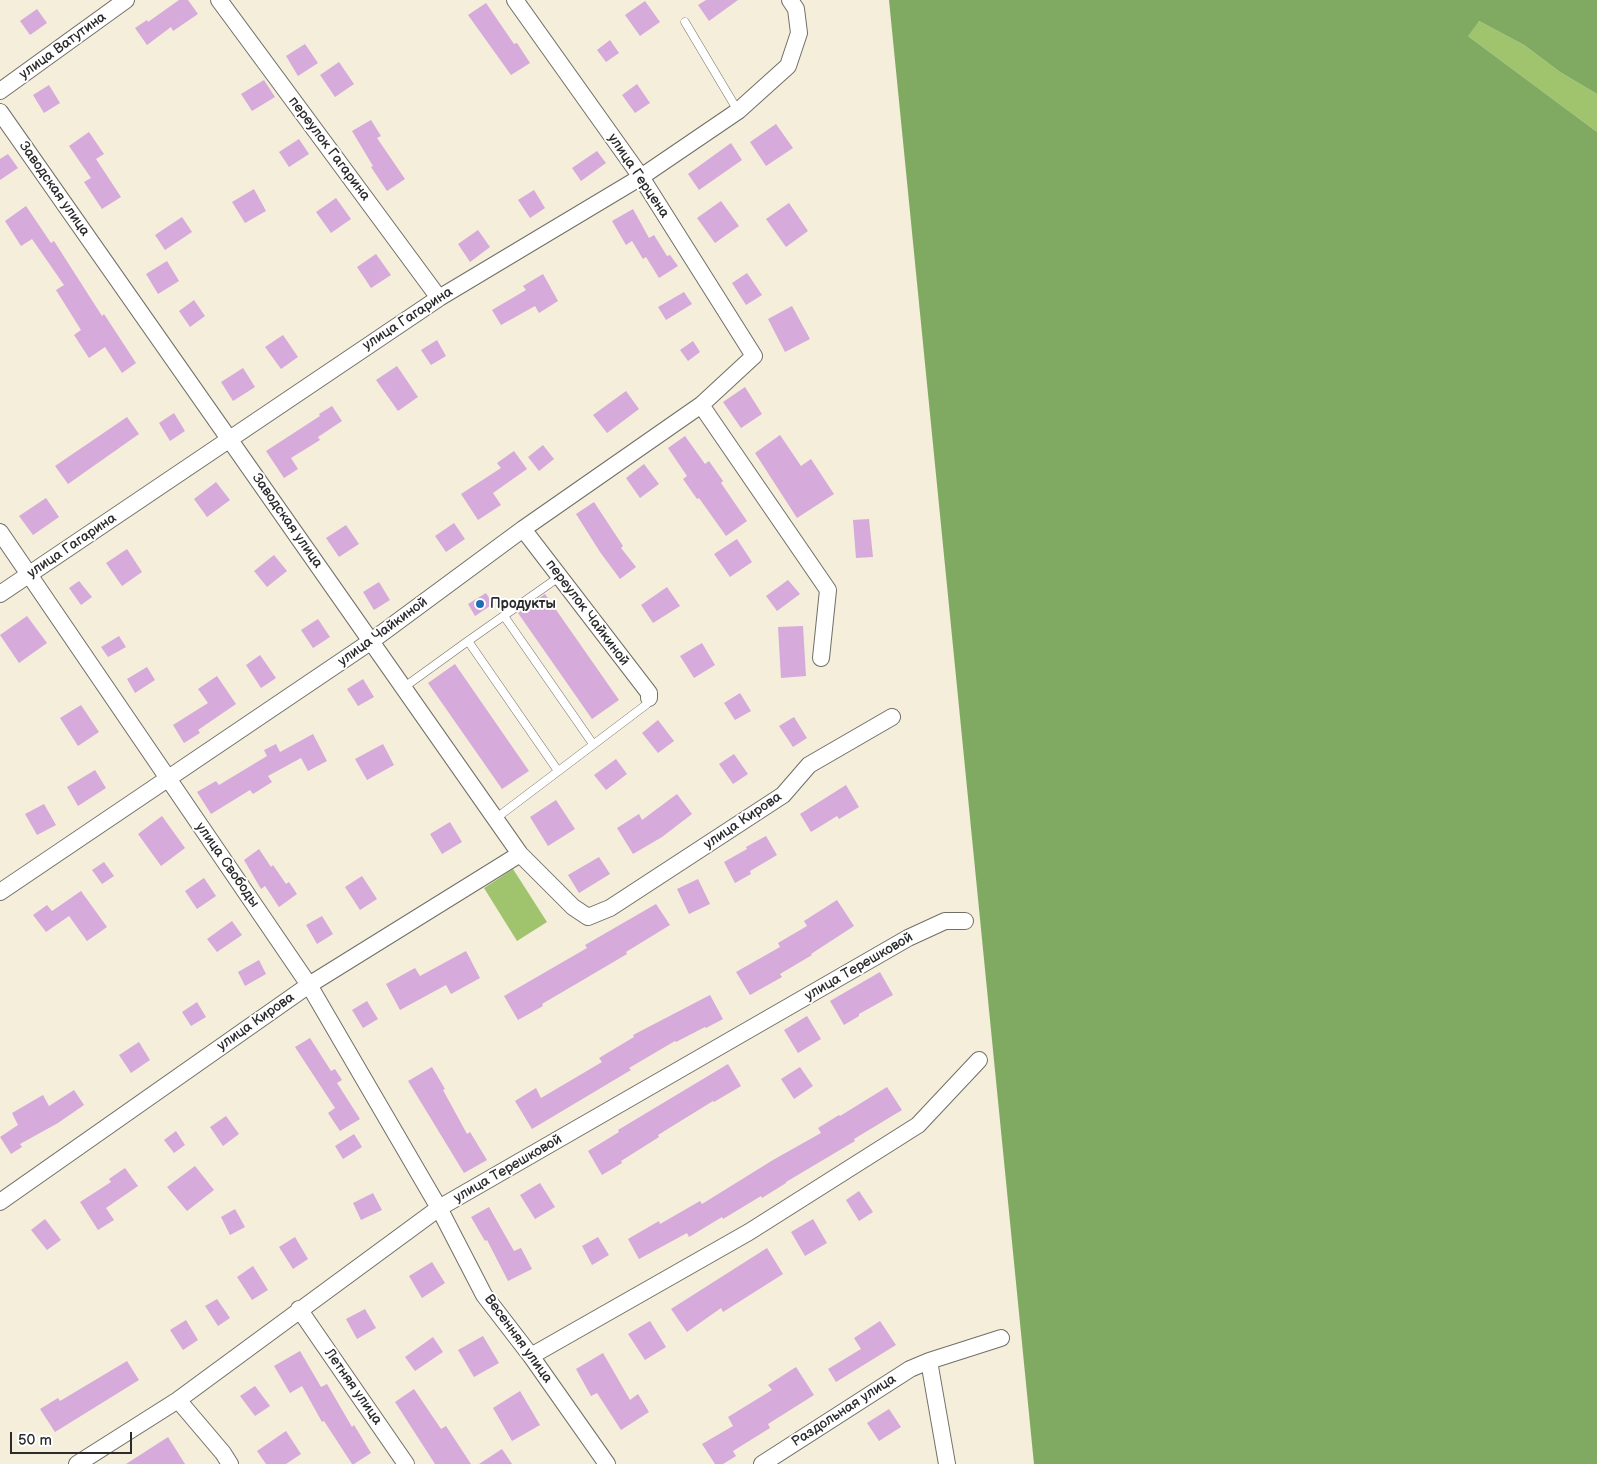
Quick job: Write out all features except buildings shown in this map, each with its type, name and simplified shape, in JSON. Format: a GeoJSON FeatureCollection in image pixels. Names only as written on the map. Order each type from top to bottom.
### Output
{"type":"FeatureCollection","features":[{"type":"Feature","properties":{"kind":"street","name":"улица Ватутина"},"geometry":{"type":"LineString","coordinates":[[0,91],[126,0]]}},
{"type":"Feature","properties":{"kind":"street","name":"переулок Гагарина"},"geometry":{"type":"LineString","coordinates":[[219,0],[439,298]]}},
{"type":"Feature","properties":{"kind":"street","name":"улица Герцена"},"geometry":{"type":"LineString","coordinates":[[515,0],[641,177],[754,356]]}},
{"type":"Feature","properties":{"kind":"street","name":"улица Гагарина"},"geometry":{"type":"LineString","coordinates":[[0,594],[439,298],[641,177],[738,112],[788,66],[799,33],[796,10],[790,0]]}},
{"type":"Feature","properties":{"kind":"street","name":"Заводская улица"},"geometry":{"type":"LineString","coordinates":[[0,112],[520,854],[574,907],[588,917]]}},
{"type":"Feature","properties":{"kind":"street","name":"улица Чайкиной"},"geometry":{"type":"LineString","coordinates":[[0,892],[370,642],[522,528],[701,404],[754,356]]}},
{"type":"Feature","properties":{"kind":"street"},"geometry":{"type":"LineString","coordinates":[[701,404],[828,590],[821,658]]}},
{"type":"Feature","properties":{"kind":"street","name":"переулок Чайкиной"},"geometry":{"type":"LineString","coordinates":[[522,528],[649,693],[649,698]]}},
{"type":"Feature","properties":{"kind":"street","name":"улица Свободы"},"geometry":{"type":"LineString","coordinates":[[0,532],[310,985],[439,1208]]}},
{"type":"Feature","properties":{"kind":"street","name":"улица Кирова"},"geometry":{"type":"LineString","coordinates":[[588,917],[610,908],[783,795],[809,765],[892,717]]}},
{"type":"Feature","properties":{"kind":"street","name":"улица Кирова"},"geometry":{"type":"LineString","coordinates":[[0,1202],[310,985],[520,854]]}},
{"type":"Feature","properties":{"kind":"street","name":"улица Терешковой"},"geometry":{"type":"LineString","coordinates":[[78,1464],[178,1400],[299,1309],[439,1208],[908,938],[945,921],[965,921]]}},
{"type":"Feature","properties":{"kind":"street"},"geometry":{"type":"LineString","coordinates":[[531,1356],[749,1232],[918,1125],[979,1060]]}},
{"type":"Feature","properties":{"kind":"street","name":"Весенняя улица"},"geometry":{"type":"LineString","coordinates":[[439,1208],[484,1295],[531,1356],[607,1464]]}},
{"type":"Feature","properties":{"kind":"street","name":"Летняя улица"},"geometry":{"type":"LineString","coordinates":[[299,1309],[406,1464]]}},
{"type":"Feature","properties":{"kind":"street","name":"Раздольная улица"},"geometry":{"type":"LineString","coordinates":[[762,1464],[910,1369],[1001,1338]]}},
{"type":"Feature","properties":{"kind":"street"},"geometry":{"type":"LineString","coordinates":[[929,1362],[947,1464]]}},
{"type":"Feature","properties":{"kind":"street"},"geometry":{"type":"LineString","coordinates":[[178,1400],[224,1453],[230,1464]]}},
{"type":"Feature","properties":{"kind":"lane"},"geometry":{"type":"LineString","coordinates":[[686,22],[738,112]]}},
{"type":"Feature","properties":{"kind":"lane"},"geometry":{"type":"LineString","coordinates":[[403,688],[559,576]]}},
{"type":"Feature","properties":{"kind":"lane"},"geometry":{"type":"LineString","coordinates":[[504,616],[593,744]]}},
{"type":"Feature","properties":{"kind":"lane"},"geometry":{"type":"LineString","coordinates":[[468,641],[558,770]]}},
{"type":"Feature","properties":{"kind":"lane"},"geometry":{"type":"LineString","coordinates":[[495,818],[647,704],[649,698]]}},
{"type":"Feature","properties":{"kind":"green space"},"geometry":{"type":"Polygon","coordinates":[[[889,0],[1597,0],[1597,94],[1560,72],[1524,45],[1479,21],[1468,36],[1597,132],[1597,1464],[1034,1464],[889,0]]]}},
{"type":"Feature","properties":{"kind":"green space"},"geometry":{"type":"Polygon","coordinates":[[[1479,21],[1524,45],[1560,72],[1597,94],[1597,132],[1468,36],[1394,68],[1479,21]]]}},
{"type":"Feature","properties":{"kind":"green space"},"geometry":{"type":"Polygon","coordinates":[[[513,869],[547,922],[517,941],[484,888],[513,869]]]}},
{"type":"Feature","properties":{"kind":"place","name":"Продукты"},"geometry":{"type":"Point","coordinates":[480,604]}}]}
